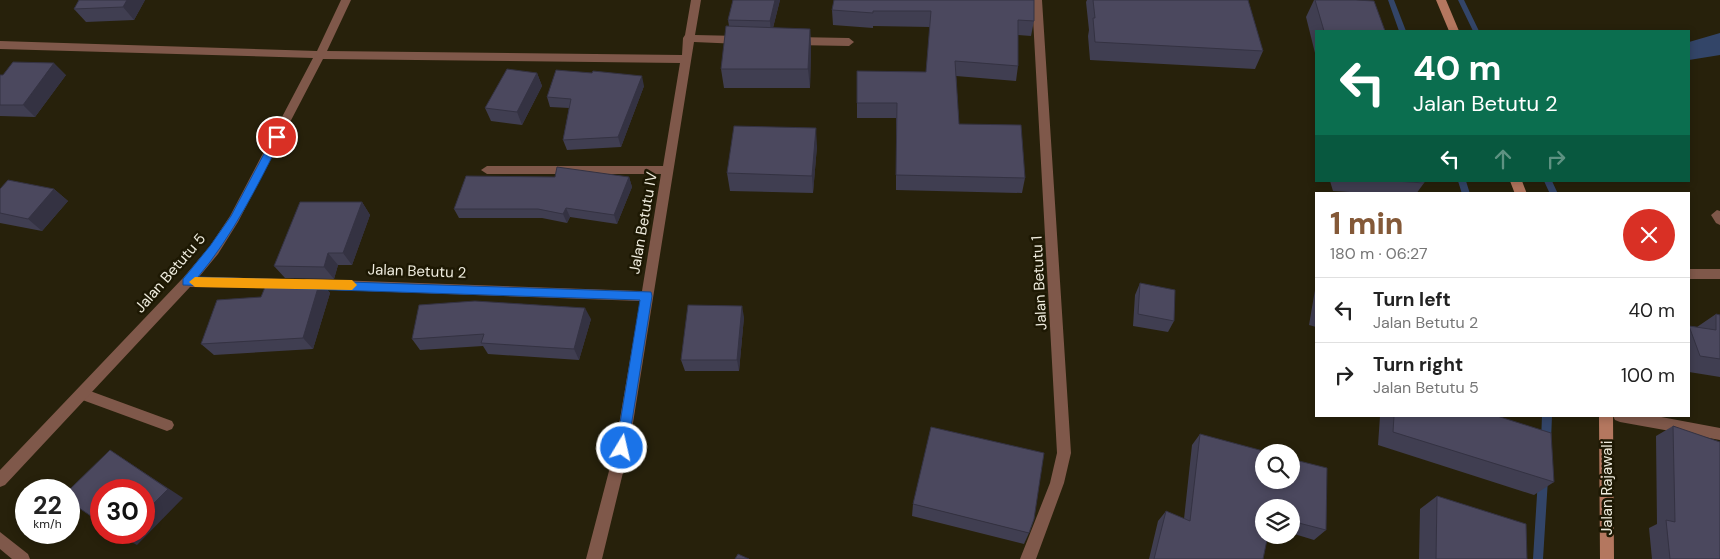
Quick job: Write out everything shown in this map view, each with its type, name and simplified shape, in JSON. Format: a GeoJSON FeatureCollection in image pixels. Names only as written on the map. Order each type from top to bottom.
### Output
{"type":"FeatureCollection","features":[{"type":"Feature","properties":{"kind":"main road"},"geometry":{"type":"LineString","coordinates":[[1441,0],[1454,30]]}},
{"type":"Feature","properties":{"kind":"main road","name":"Jalan Rajawali"},"geometry":{"type":"LineString","coordinates":[[1606,417],[1607,559]]}},
{"type":"Feature","properties":{"kind":"street","name":"Jalan Betutu 5"},"geometry":{"type":"LineString","coordinates":[[0,480],[187,282],[214,250],[234,220],[320,55],[346,0]]}},
{"type":"Feature","properties":{"kind":"street","name":"Jalan Betutu IV"},"geometry":{"type":"LineString","coordinates":[[594,559],[622,448],[646,296],[669,170],[684,59],[696,0]]}},
{"type":"Feature","properties":{"kind":"street","name":"Jalan Betutu 1"},"geometry":{"type":"LineString","coordinates":[[1028,559],[1057,484],[1064,452],[1037,0]]}},
{"type":"Feature","properties":{"kind":"street"},"geometry":{"type":"LineString","coordinates":[[688,38],[754,40]]}},
{"type":"Feature","properties":{"kind":"street"},"geometry":{"type":"LineString","coordinates":[[782,41],[849,42]]}},
{"type":"Feature","properties":{"kind":"street"},"geometry":{"type":"LineString","coordinates":[[0,45],[320,55],[684,59]]}},
{"type":"Feature","properties":{"kind":"street"},"geometry":{"type":"LineString","coordinates":[[486,170],[669,170]]}},
{"type":"Feature","properties":{"kind":"street"},"geometry":{"type":"LineString","coordinates":[[1690,274],[1720,274]]}},
{"type":"Feature","properties":{"kind":"street","name":"Jalan Betutu 2"},"geometry":{"type":"LineString","coordinates":[[187,282],[646,296]]}},
{"type":"Feature","properties":{"kind":"street"},"geometry":{"type":"LineString","coordinates":[[82,394],[167,426]]}},
{"type":"Feature","properties":{"kind":"street"},"geometry":{"type":"LineString","coordinates":[[1626,417],[1720,434]]}},
{"type":"Feature","properties":{"kind":"street"},"geometry":{"type":"LineString","coordinates":[[0,539],[23,559]]}},
{"type":"Feature","properties":{"kind":"water"},"geometry":{"type":"Polygon","coordinates":[[[1720,33],[1720,55],[1690,60],[1690,42],[1720,33]]]}},
{"type":"Feature","properties":{"kind":"building"},"geometry":{"type":"Polygon","coordinates":[[[79,0],[127,0],[123,7],[74,9],[79,0]]]}},
{"type":"Feature","properties":{"kind":"building"},"geometry":{"type":"Polygon","coordinates":[[[733,0],[775,0],[770,21],[728,20],[733,0]]]}},
{"type":"Feature","properties":{"kind":"building"},"geometry":{"type":"Polygon","coordinates":[[[834,0],[1034,0],[1034,21],[1018,20],[1018,66],[955,61],[959,124],[1021,125],[1025,178],[896,175],[897,103],[857,103],[857,71],[926,72],[931,11],[873,11],[873,13],[832,10],[834,0]]]}},
{"type":"Feature","properties":{"kind":"building"},"geometry":{"type":"Polygon","coordinates":[[[1093,0],[1248,0],[1263,51],[1095,42],[1093,0]]]}},
{"type":"Feature","properties":{"kind":"building"},"geometry":{"type":"Polygon","coordinates":[[[1315,0],[1374,1],[1385,30],[1324,30],[1315,0]]]}},
{"type":"Feature","properties":{"kind":"building"},"geometry":{"type":"Polygon","coordinates":[[[726,26],[810,29],[808,69],[721,69],[726,26]]]}},
{"type":"Feature","properties":{"kind":"building"},"geometry":{"type":"Polygon","coordinates":[[[13,62],[54,63],[23,105],[0,105],[0,75],[3,75],[13,62]]]}},
{"type":"Feature","properties":{"kind":"building"},"geometry":{"type":"Polygon","coordinates":[[[507,69],[537,73],[517,112],[485,108],[507,69]]]}},
{"type":"Feature","properties":{"kind":"building"},"geometry":{"type":"Polygon","coordinates":[[[556,70],[592,73],[593,71],[642,76],[618,137],[563,140],[571,99],[547,97],[556,70]]]}},
{"type":"Feature","properties":{"kind":"building"},"geometry":{"type":"Polygon","coordinates":[[[734,126],[816,128],[812,176],[727,173],[734,126]]]}},
{"type":"Feature","properties":{"kind":"building"},"geometry":{"type":"Polygon","coordinates":[[[557,167],[629,177],[614,215],[566,208],[563,214],[538,209],[454,209],[466,176],[555,177],[557,167]]]}},
{"type":"Feature","properties":{"kind":"building"},"geometry":{"type":"Polygon","coordinates":[[[8,180],[54,189],[28,219],[0,213],[0,189],[8,180]]]}},
{"type":"Feature","properties":{"kind":"building"},"geometry":{"type":"Polygon","coordinates":[[[300,202],[362,202],[343,253],[328,253],[324,267],[274,266],[300,202]]]}},
{"type":"Feature","properties":{"kind":"building"},"geometry":{"type":"Polygon","coordinates":[[[268,280],[320,281],[303,338],[201,344],[217,300],[261,297],[268,280]]]}},
{"type":"Feature","properties":{"kind":"building"},"geometry":{"type":"Polygon","coordinates":[[[1140,283],[1175,290],[1174,321],[1138,314],[1140,283]]]}},
{"type":"Feature","properties":{"kind":"building"},"geometry":{"type":"Polygon","coordinates":[[[475,301],[585,308],[574,349],[481,343],[484,334],[412,339],[419,305],[475,301]]]}},
{"type":"Feature","properties":{"kind":"building"},"geometry":{"type":"Polygon","coordinates":[[[688,305],[742,306],[737,360],[681,360],[688,305]]]}},
{"type":"Feature","properties":{"kind":"building"},"geometry":{"type":"Polygon","coordinates":[[[1716,314],[1720,315],[1720,359],[1700,356],[1690,326],[1716,330],[1716,314]]]}},
{"type":"Feature","properties":{"kind":"building"},"geometry":{"type":"Polygon","coordinates":[[[1394,417],[1500,417],[1551,433],[1554,482],[1393,432],[1394,417]]]}},
{"type":"Feature","properties":{"kind":"building"},"geometry":{"type":"Polygon","coordinates":[[[1673,426],[1720,442],[1720,559],[1670,559],[1666,520],[1675,522],[1673,426]]]}},
{"type":"Feature","properties":{"kind":"building"},"geometry":{"type":"Polygon","coordinates":[[[931,427],[1044,453],[1034,519],[1029,533],[913,504],[931,427]]]}},
{"type":"Feature","properties":{"kind":"building"},"geometry":{"type":"Polygon","coordinates":[[[1200,434],[1255,449],[1255,489],[1300,489],[1300,461],[1327,468],[1326,530],[1300,523],[1300,499],[1255,499],[1255,544],[1266,544],[1263,559],[1154,559],[1166,511],[1190,521],[1200,434]]]}},
{"type":"Feature","properties":{"kind":"building"},"geometry":{"type":"Polygon","coordinates":[[[110,450],[153,479],[90,479],[90,515],[80,509],[80,479],[110,450]]]}},
{"type":"Feature","properties":{"kind":"building"},"geometry":{"type":"Polygon","coordinates":[[[155,480],[168,489],[155,502],[155,480]]]}},
{"type":"Feature","properties":{"kind":"building"},"geometry":{"type":"Polygon","coordinates":[[[1437,496],[1526,524],[1527,559],[1436,559],[1437,496]]]}},
{"type":"Feature","properties":{"kind":"building"},"geometry":{"type":"Polygon","coordinates":[[[738,554],[749,559],[735,559],[738,554]]]}},
{"type":"Feature","properties":{"kind":"waterway"},"geometry":{"type":"LineString","coordinates":[[1391,0],[1403,30]]}},
{"type":"Feature","properties":{"kind":"waterway"},"geometry":{"type":"LineString","coordinates":[[1461,0],[1476,30]]}},
{"type":"Feature","properties":{"kind":"waterway"},"geometry":{"type":"LineString","coordinates":[[1462,182],[1465,192]]}},
{"type":"Feature","properties":{"kind":"waterway"},"geometry":{"type":"LineString","coordinates":[[1548,182],[1553,192]]}},
{"type":"Feature","properties":{"kind":"waterway"},"geometry":{"type":"LineString","coordinates":[[1546,441],[1547,417]]}},
{"type":"Feature","properties":{"kind":"waterway"},"geometry":{"type":"LineString","coordinates":[[1538,559],[1543,479]]}},
{"type":"Feature","properties":{"kind":"slow traffic"},"geometry":{"type":"LineString","coordinates":[[195,282],[352,285]]}},
{"type":"Feature","properties":{"kind":"route"},"geometry":{"type":"LineString","coordinates":[[277,137],[234,220],[214,250],[187,282],[340,285],[646,296],[622,448]]}}]}
